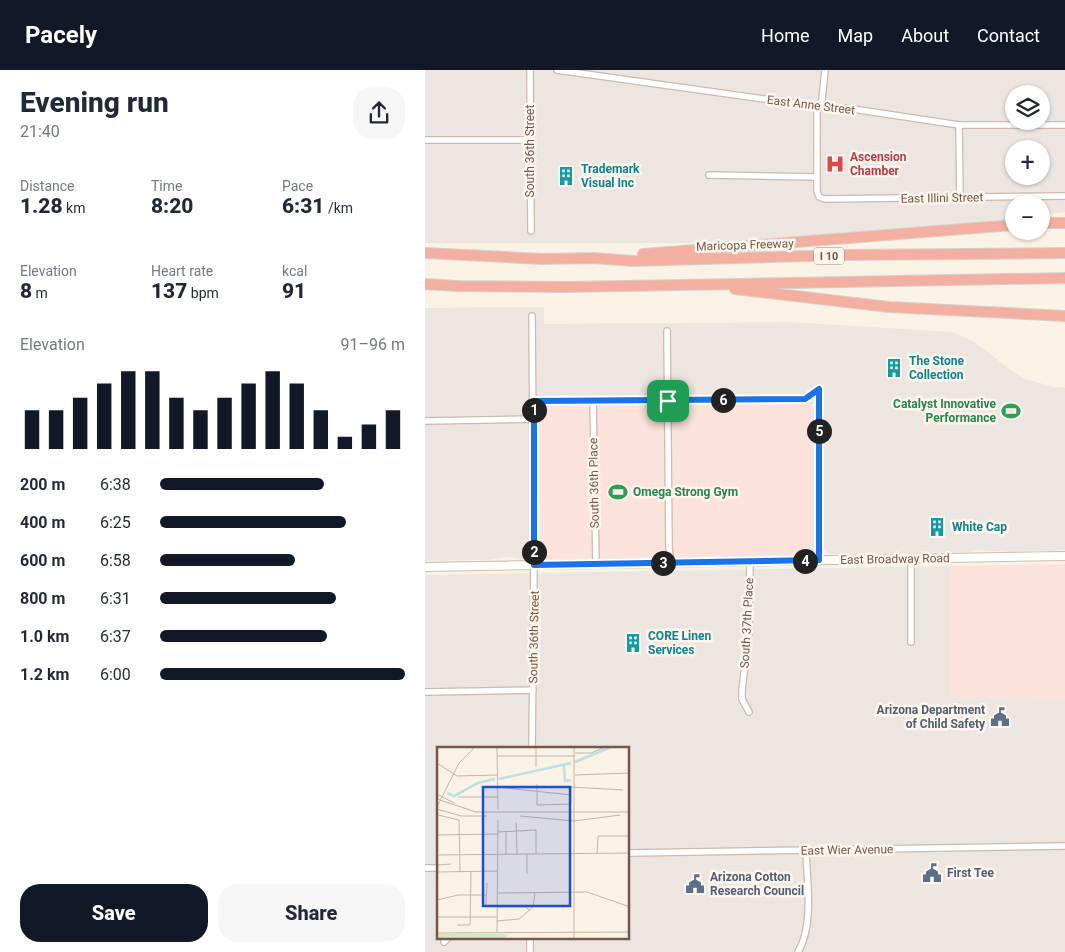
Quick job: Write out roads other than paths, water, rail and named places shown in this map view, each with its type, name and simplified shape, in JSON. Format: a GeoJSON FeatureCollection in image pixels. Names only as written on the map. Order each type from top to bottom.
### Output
{"type":"FeatureCollection","features":[{"type":"Feature","properties":{"kind":"highway"},"geometry":{"type":"LineString","coordinates":[[1050,224],[1065,223]]}},
{"type":"Feature","properties":{"kind":"highway"},"geometry":{"type":"LineString","coordinates":[[593,258],[1005,226]]}},
{"type":"Feature","properties":{"kind":"highway","name":"Maricopa Freeway"},"geometry":{"type":"LineString","coordinates":[[425,253],[541,259],[593,258],[633,261],[845,255],[1065,253]]}},
{"type":"Feature","properties":{"kind":"highway","name":"I 10"},"geometry":{"type":"LineString","coordinates":[[425,284],[568,287],[1065,278]]}},
{"type":"Feature","properties":{"kind":"highway"},"geometry":{"type":"LineString","coordinates":[[694,284],[889,307],[1065,316]]}},
{"type":"Feature","properties":{"kind":"highway"},"geometry":{"type":"LineString","coordinates":[[425,288],[453,286]]}},
{"type":"Feature","properties":{"kind":"main road","name":"East Broadway Road"},"geometry":{"type":"LineString","coordinates":[[425,567],[1065,556]]}},
{"type":"Feature","properties":{"kind":"street","name":"South 36th Street"},"geometry":{"type":"LineString","coordinates":[[530,70],[531,231]]}},
{"type":"Feature","properties":{"kind":"street","name":"East Anne Street"},"geometry":{"type":"LineString","coordinates":[[557,70],[959,125],[1065,125]]}},
{"type":"Feature","properties":{"kind":"street"},"geometry":{"type":"LineString","coordinates":[[709,175],[817,177],[817,110],[825,84],[825,70]]}},
{"type":"Feature","properties":{"kind":"street"},"geometry":{"type":"LineString","coordinates":[[959,125],[959,198]]}},
{"type":"Feature","properties":{"kind":"street"},"geometry":{"type":"LineString","coordinates":[[425,140],[530,140]]}},
{"type":"Feature","properties":{"kind":"street","name":"East Illini Street"},"geometry":{"type":"LineString","coordinates":[[817,177],[819,197],[825,199],[1065,196]]}},
{"type":"Feature","properties":{"kind":"street","name":"South 36th Street"},"geometry":{"type":"LineString","coordinates":[[532,316],[534,401],[532,747]]}},
{"type":"Feature","properties":{"kind":"street"},"geometry":{"type":"LineString","coordinates":[[667,331],[669,548],[671,563]]}},
{"type":"Feature","properties":{"kind":"street"},"geometry":{"type":"LineString","coordinates":[[534,401],[805,399],[819,389],[819,560]]}},
{"type":"Feature","properties":{"kind":"street","name":"South 36th Place"},"geometry":{"type":"LineString","coordinates":[[593,401],[595,564]]}},
{"type":"Feature","properties":{"kind":"street"},"geometry":{"type":"LineString","coordinates":[[425,421],[534,419]]}},
{"type":"Feature","properties":{"kind":"street"},"geometry":{"type":"LineString","coordinates":[[911,559],[911,642]]}},
{"type":"Feature","properties":{"kind":"street","name":"South 37th Place"},"geometry":{"type":"LineString","coordinates":[[749,712],[742,699],[741,690],[749,632],[750,562]]}},
{"type":"Feature","properties":{"kind":"street"},"geometry":{"type":"LineString","coordinates":[[425,692],[533,690]]}},
{"type":"Feature","properties":{"kind":"street","name":"East Wier Avenue"},"geometry":{"type":"LineString","coordinates":[[630,853],[1065,846]]}},
{"type":"Feature","properties":{"kind":"street"},"geometry":{"type":"LineString","coordinates":[[798,952],[803,944],[807,923],[806,851]]}},
{"type":"Feature","properties":{"kind":"place","name":"Ascension Chamber"},"geometry":{"type":"Point","coordinates":[835,164]}},
{"type":"Feature","properties":{"kind":"place","name":"Trademark Visual Inc"},"geometry":{"type":"Point","coordinates":[566,176]}},
{"type":"Feature","properties":{"kind":"place","name":"The Stone Collection"},"geometry":{"type":"Point","coordinates":[894,368]}},
{"type":"Feature","properties":{"kind":"place","name":"Catalyst Innovative Performance"},"geometry":{"type":"Point","coordinates":[1011,411]}},
{"type":"Feature","properties":{"kind":"place","name":"Omega Strong Gym"},"geometry":{"type":"Point","coordinates":[618,492]}},
{"type":"Feature","properties":{"kind":"place","name":"White Cap"},"geometry":{"type":"Point","coordinates":[937,527]}},
{"type":"Feature","properties":{"kind":"place","name":"CORE Linen Services"},"geometry":{"type":"Point","coordinates":[633,643]}},
{"type":"Feature","properties":{"kind":"place","name":"Arizona Department of Child Safety"},"geometry":{"type":"Point","coordinates":[1000,717]}},
{"type":"Feature","properties":{"kind":"place","name":"First Tee"},"geometry":{"type":"Point","coordinates":[932,873]}},
{"type":"Feature","properties":{"kind":"place","name":"Arizona Cotton Research Council"},"geometry":{"type":"Point","coordinates":[695,884]}}]}
